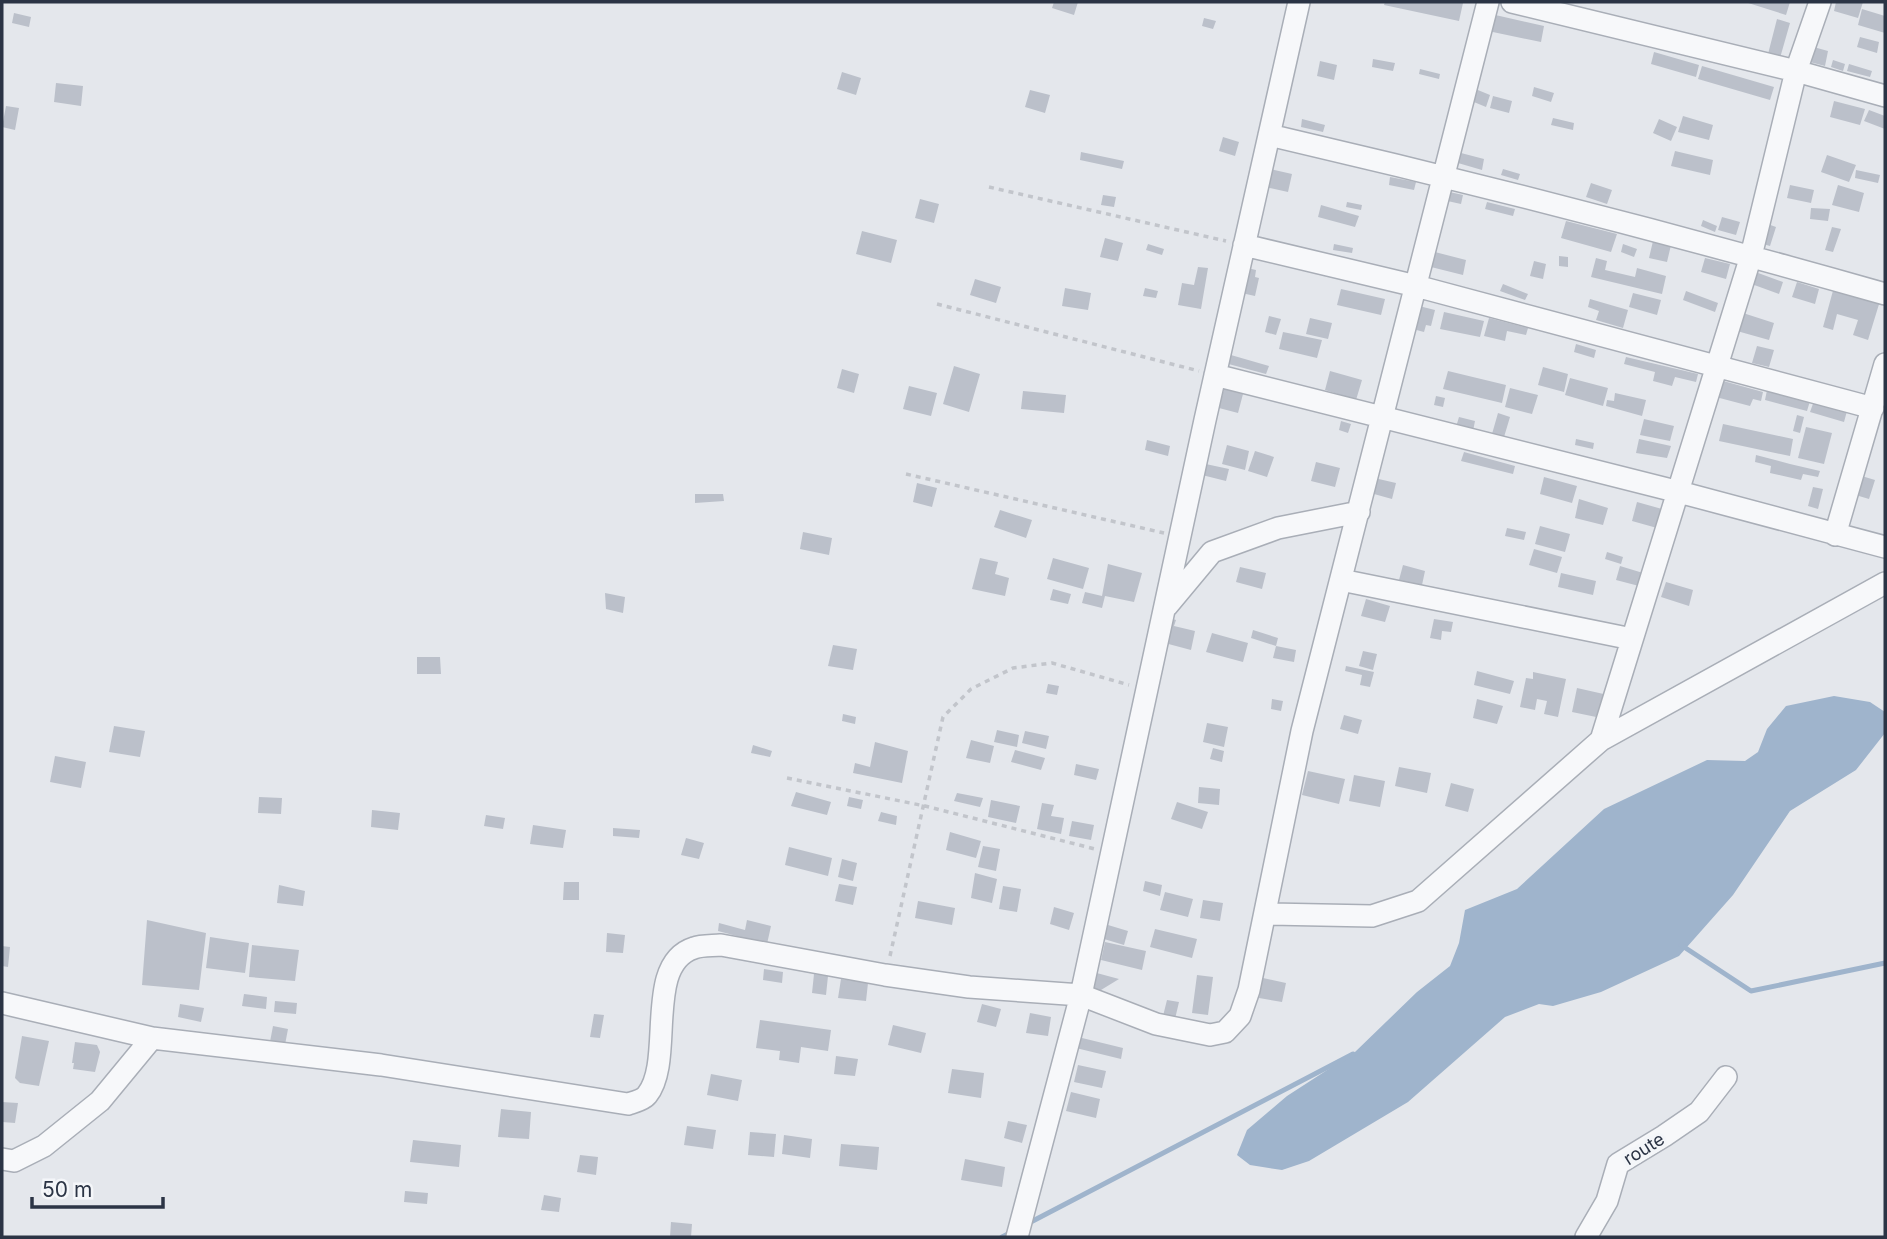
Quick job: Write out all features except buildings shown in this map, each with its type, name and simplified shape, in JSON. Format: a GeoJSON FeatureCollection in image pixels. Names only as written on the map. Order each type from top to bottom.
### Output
{"type":"FeatureCollection","features":[{"type":"Feature","properties":{"kind":"street"},"geometry":{"type":"LineString","coordinates":[[1017,1237],[1081,995],[1299,2]]}},
{"type":"Feature","properties":{"kind":"street"},"geometry":{"type":"LineString","coordinates":[[2,1003],[152,1038],[381,1065],[628,1104],[646,1097],[655,1081],[668,973],[678,958],[693,948],[721,945],[970,988],[1081,995],[1156,1024],[1210,1035],[1225,1032],[1240,1016],[1249,990],[1302,731],[1488,2]]}},
{"type":"Feature","properties":{"kind":"street"},"geometry":{"type":"LineString","coordinates":[[1512,2],[1796,71],[1885,96]]}},
{"type":"Feature","properties":{"kind":"street"},"geometry":{"type":"LineString","coordinates":[[1601,740],[1751,256],[1796,71],[1820,2]]}},
{"type":"Feature","properties":{"kind":"street"},"geometry":{"type":"LineString","coordinates":[[1269,135],[1444,176],[1885,294]]}},
{"type":"Feature","properties":{"kind":"street"},"geometry":{"type":"LineString","coordinates":[[1244,245],[1416,286],[1872,408]]}},
{"type":"Feature","properties":{"kind":"street"},"geometry":{"type":"LineString","coordinates":[[1835,535],[1885,364]]}},
{"type":"Feature","properties":{"kind":"street"},"geometry":{"type":"LineString","coordinates":[[1215,375],[1885,547]]}},
{"type":"Feature","properties":{"kind":"street"},"geometry":{"type":"LineString","coordinates":[[1164,610],[1212,552],[1278,528],[1359,512]]}},
{"type":"Feature","properties":{"kind":"street"},"geometry":{"type":"LineString","coordinates":[[1341,580],[1632,639]]}},
{"type":"Feature","properties":{"kind":"street"},"geometry":{"type":"LineString","coordinates":[[1266,914],[1372,916],[1418,901],[1601,740],[1885,583]]}},
{"type":"Feature","properties":{"kind":"street"},"geometry":{"type":"LineString","coordinates":[[2,1159],[15,1161],[44,1146],[100,1101],[152,1038]]}},
{"type":"Feature","properties":{"kind":"street","name":"route"},"geometry":{"type":"LineString","coordinates":[[1586,1237],[1607,1201],[1618,1164],[1699,1112],[1726,1077]]}},
{"type":"Feature","properties":{"kind":"path"},"geometry":{"type":"LineString","coordinates":[[989,187],[1244,245]]}},
{"type":"Feature","properties":{"kind":"path"},"geometry":{"type":"LineString","coordinates":[[937,304],[1215,375]]}},
{"type":"Feature","properties":{"kind":"path"},"geometry":{"type":"LineString","coordinates":[[906,474],[1180,537]]}},
{"type":"Feature","properties":{"kind":"path"},"geometry":{"type":"LineString","coordinates":[[886,975],[943,718],[971,689],[1013,668],[1052,663],[1147,690]]}},
{"type":"Feature","properties":{"kind":"path"},"geometry":{"type":"LineString","coordinates":[[787,778],[925,806],[1112,853]]}},
{"type":"Feature","properties":{"kind":"water"},"geometry":{"type":"Polygon","coordinates":[[[1834,696],[1870,702],[1885,712],[1885,733],[1856,770],[1790,811],[1733,895],[1679,956],[1601,992],[1553,1006],[1539,1004],[1505,1017],[1408,1102],[1309,1161],[1282,1170],[1250,1165],[1237,1155],[1247,1130],[1287,1096],[1355,1052],[1417,992],[1450,966],[1459,943],[1465,910],[1517,889],[1604,809],[1707,760],[1745,761],[1758,752],[1767,729],[1786,706],[1834,696]]]}},
{"type":"Feature","properties":{"kind":"waterway"},"geometry":{"type":"LineString","coordinates":[[1681,945],[1751,991],[1885,963]]}},
{"type":"Feature","properties":{"kind":"waterway"},"geometry":{"type":"LineString","coordinates":[[1027,1224],[1353,1054]]}},
{"type":"Feature","properties":{"kind":"waterway"},"geometry":{"type":"LineString","coordinates":[[1002,1237],[1012,1232]]}}]}
